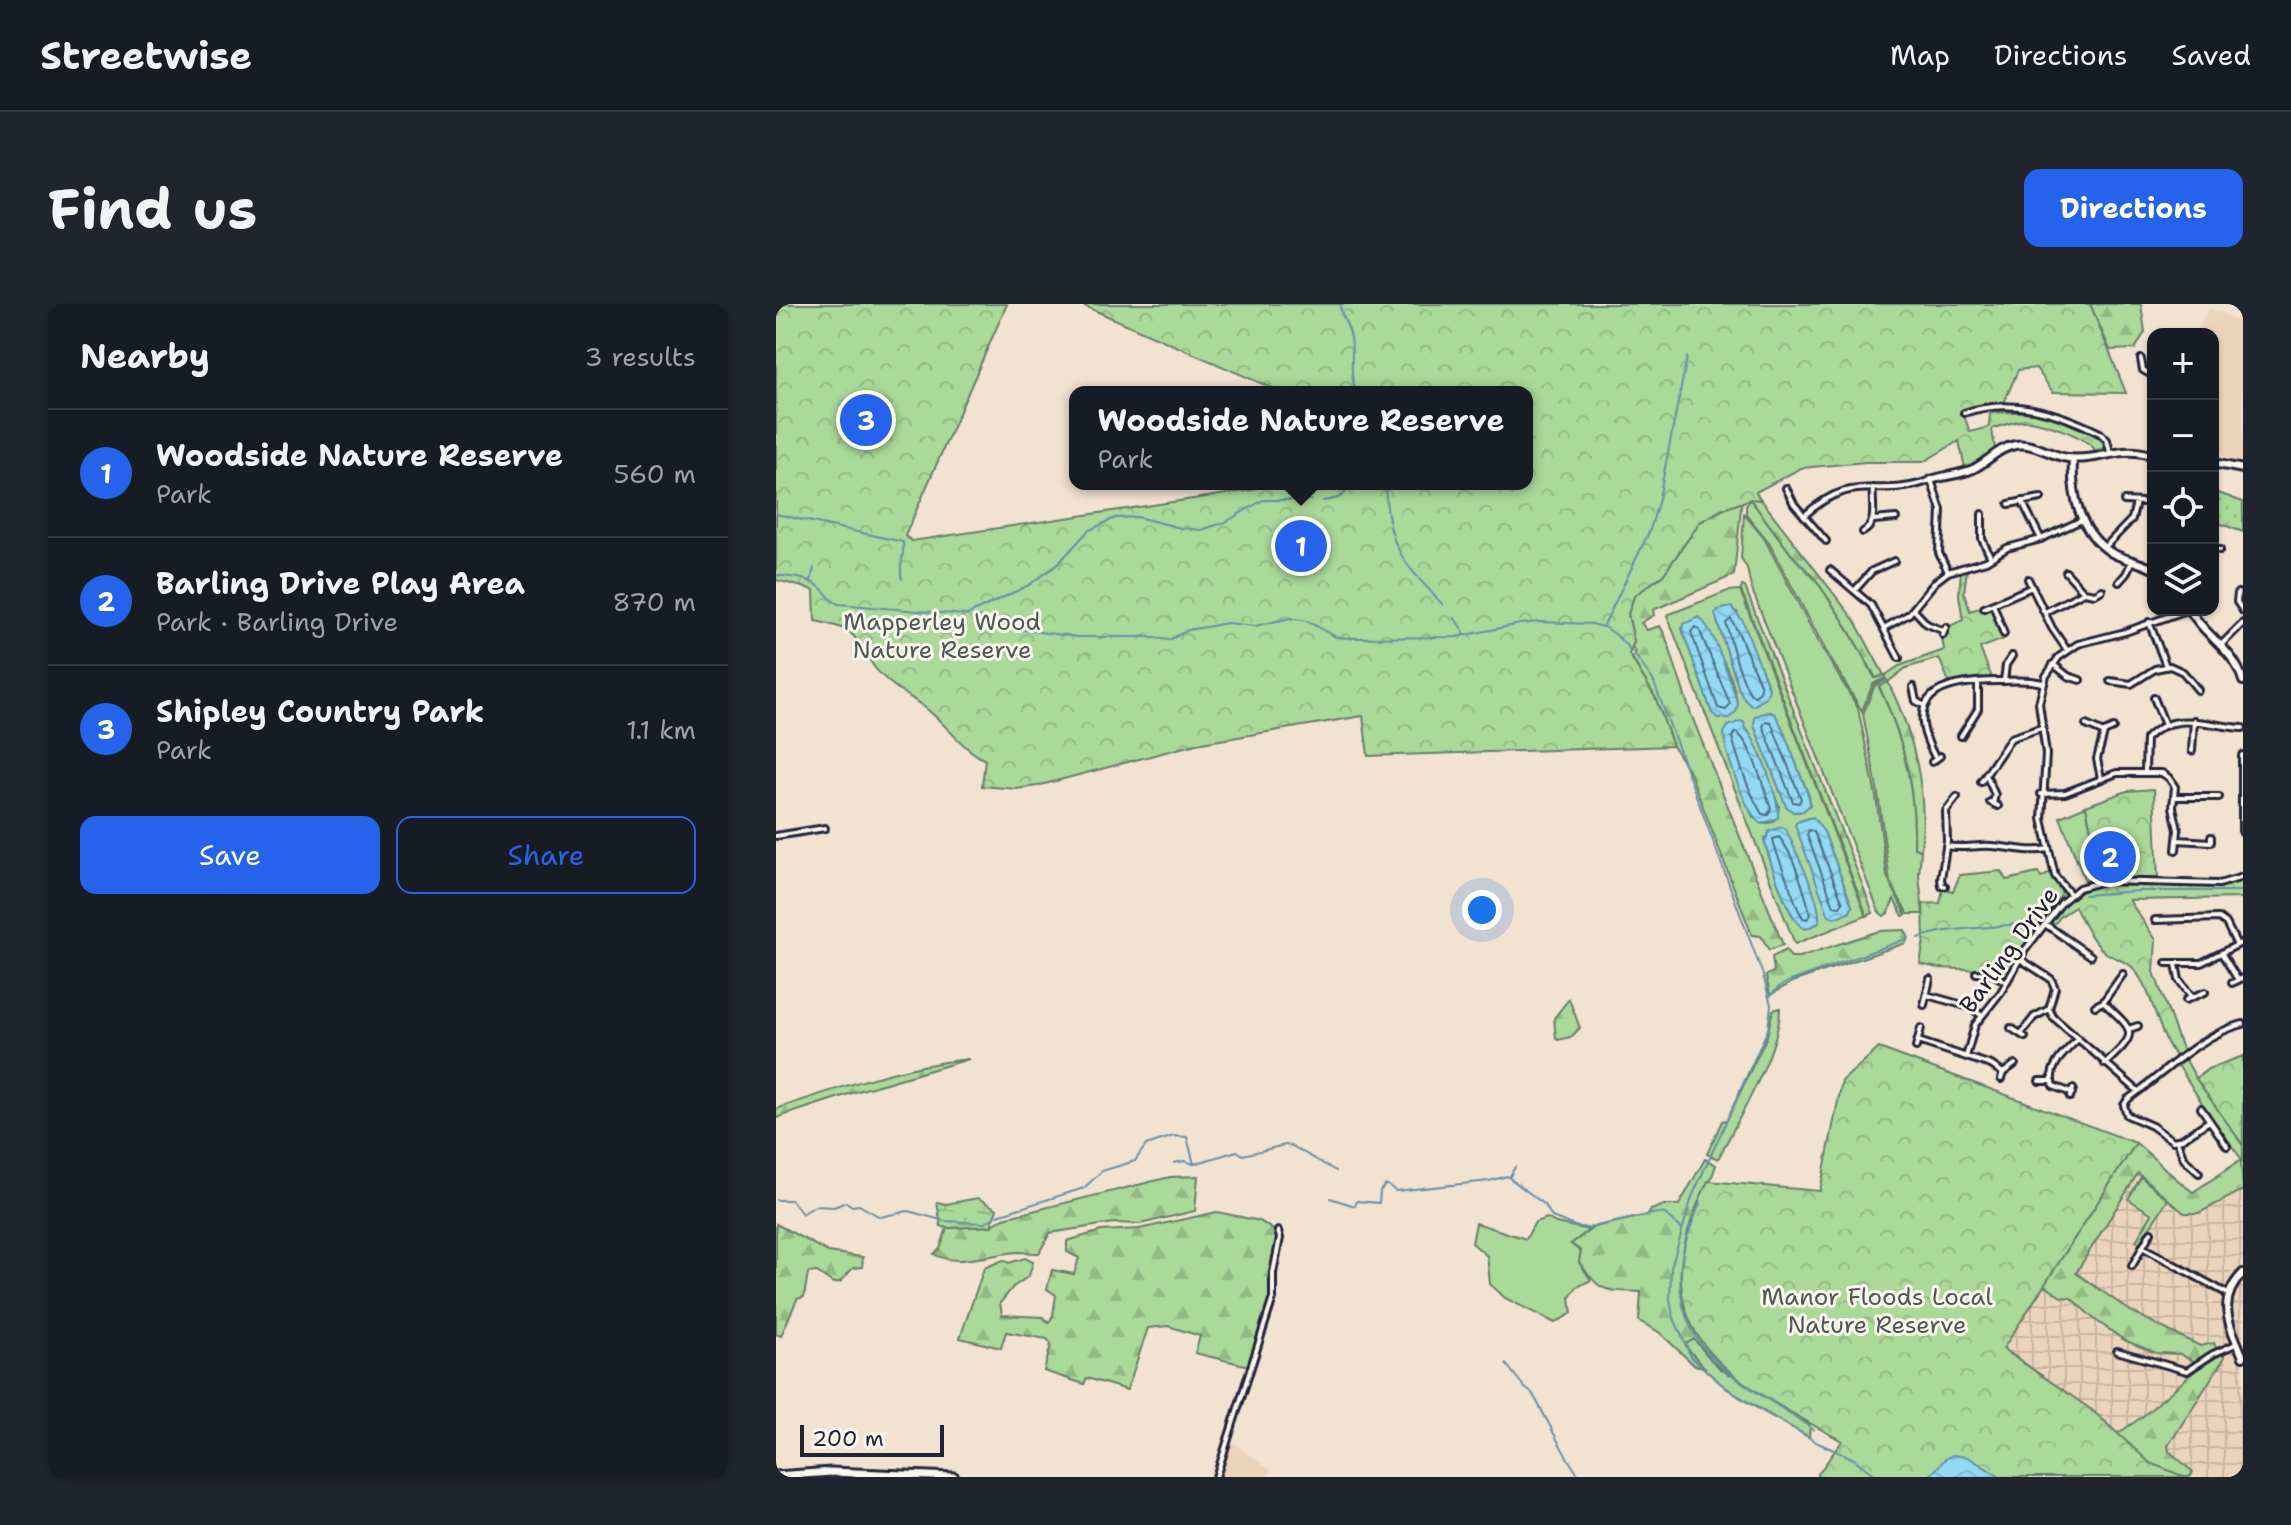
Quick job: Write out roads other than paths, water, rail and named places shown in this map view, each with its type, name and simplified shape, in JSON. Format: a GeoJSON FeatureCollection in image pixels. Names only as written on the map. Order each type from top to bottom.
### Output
{"type":"FeatureCollection","features":[{"type":"Feature","properties":{"kind":"main road"},"geometry":{"type":"LineString","coordinates":[[776,1476],[831,1472],[954,1477]]}},
{"type":"Feature","properties":{"kind":"street"},"geometry":{"type":"LineString","coordinates":[[2141,359],[2140,371],[2147,374]]}},
{"type":"Feature","properties":{"kind":"street"},"geometry":{"type":"LineString","coordinates":[[1964,413],[2028,407],[2045,410],[2100,433],[2107,440],[2110,452]]}},
{"type":"Feature","properties":{"kind":"street"},"geometry":{"type":"LineString","coordinates":[[1804,516],[1820,501],[1838,492],[1855,488],[1903,489],[1969,471],[2000,450],[2016,445],[2033,446],[2073,459],[2130,450],[2147,454]]}},
{"type":"Feature","properties":{"kind":"street"},"geometry":{"type":"LineString","coordinates":[[2073,459],[2073,493],[2082,520],[2105,547],[2147,566]]}},
{"type":"Feature","properties":{"kind":"street"},"geometry":{"type":"LineString","coordinates":[[2219,464],[2243,469]]}},
{"type":"Feature","properties":{"kind":"street"},"geometry":{"type":"LineString","coordinates":[[1931,480],[1941,510],[1939,553],[1948,572]]}},
{"type":"Feature","properties":{"kind":"street"},"geometry":{"type":"LineString","coordinates":[[1786,488],[1814,532],[1826,541]]}},
{"type":"Feature","properties":{"kind":"street"},"geometry":{"type":"LineString","coordinates":[[1863,532],[1870,528],[1874,520],[1873,488]]}},
{"type":"Feature","properties":{"kind":"street"},"geometry":{"type":"LineString","coordinates":[[2009,504],[2041,498]]}},
{"type":"Feature","properties":{"kind":"street"},"geometry":{"type":"LineString","coordinates":[[2022,501],[2041,539]]}},
{"type":"Feature","properties":{"kind":"street"},"geometry":{"type":"LineString","coordinates":[[2105,547],[2132,519],[2139,502],[2124,501]]}},
{"type":"Feature","properties":{"kind":"street"},"geometry":{"type":"LineString","coordinates":[[1982,514],[1982,539],[1991,558]]}},
{"type":"Feature","properties":{"kind":"street"},"geometry":{"type":"LineString","coordinates":[[1874,520],[1896,518]]}},
{"type":"Feature","properties":{"kind":"street"},"geometry":{"type":"LineString","coordinates":[[1884,628],[1902,619],[1948,572],[1991,558],[2013,545],[2041,539],[2082,520]]}},
{"type":"Feature","properties":{"kind":"street"},"geometry":{"type":"LineString","coordinates":[[2119,582],[2132,560]]}},
{"type":"Feature","properties":{"kind":"street"},"geometry":{"type":"LineString","coordinates":[[1855,590],[1872,571],[1894,562]]}},
{"type":"Feature","properties":{"kind":"street"},"geometry":{"type":"LineString","coordinates":[[1830,570],[1835,580],[1855,590],[1871,605],[1892,651],[1899,658]]}},
{"type":"Feature","properties":{"kind":"street"},"geometry":{"type":"LineString","coordinates":[[2066,572],[2084,592]]}},
{"type":"Feature","properties":{"kind":"street"},"geometry":{"type":"LineString","coordinates":[[2028,579],[2052,628],[2067,650]]}},
{"type":"Feature","properties":{"kind":"street"},"geometry":{"type":"LineString","coordinates":[[1984,608],[2032,587]]}},
{"type":"Feature","properties":{"kind":"street"},"geometry":{"type":"LineString","coordinates":[[2045,612],[2084,592],[2095,594],[2102,590]]}},
{"type":"Feature","properties":{"kind":"street"},"geometry":{"type":"LineString","coordinates":[[2230,598],[2238,596],[2243,611]]}},
{"type":"Feature","properties":{"kind":"street"},"geometry":{"type":"LineString","coordinates":[[1993,604],[2004,634]]}},
{"type":"Feature","properties":{"kind":"street"},"geometry":{"type":"LineString","coordinates":[[1913,609],[1925,623],[1944,631]]}},
{"type":"Feature","properties":{"kind":"street"},"geometry":{"type":"LineString","coordinates":[[2070,894],[2055,876],[2042,819],[2041,794],[2046,754],[2039,703],[2043,683],[2053,664],[2067,650],[2085,641],[2125,632],[2169,616]]}},
{"type":"Feature","properties":{"kind":"street"},"geometry":{"type":"LineString","coordinates":[[2193,616],[2222,644],[2237,665],[2243,681]]}},
{"type":"Feature","properties":{"kind":"street"},"geometry":{"type":"LineString","coordinates":[[2149,622],[2166,666]]}},
{"type":"Feature","properties":{"kind":"street"},"geometry":{"type":"LineString","coordinates":[[2222,644],[2243,623]]}},
{"type":"Feature","properties":{"kind":"street"},"geometry":{"type":"LineString","coordinates":[[2004,681],[2006,665],[2012,656]]}},
{"type":"Feature","properties":{"kind":"street"},"geometry":{"type":"LineString","coordinates":[[2053,664],[2068,676],[2080,680]]}},
{"type":"Feature","properties":{"kind":"street"},"geometry":{"type":"LineString","coordinates":[[2110,681],[2125,688],[2166,666],[2191,675],[2198,690]]}},
{"type":"Feature","properties":{"kind":"street"},"geometry":{"type":"LineString","coordinates":[[1936,759],[1923,730],[1922,713],[1943,688],[1978,682],[2029,680],[2043,683]]}},
{"type":"Feature","properties":{"kind":"street"},"geometry":{"type":"LineString","coordinates":[[1961,736],[1966,723],[1978,709],[1978,682]]}},
{"type":"Feature","properties":{"kind":"street"},"geometry":{"type":"LineString","coordinates":[[1913,687],[1916,701],[1925,706]]}},
{"type":"Feature","properties":{"kind":"street"},"geometry":{"type":"LineString","coordinates":[[2154,703],[2165,725]]}},
{"type":"Feature","properties":{"kind":"street"},"geometry":{"type":"LineString","coordinates":[[2194,720],[2194,749]]}},
{"type":"Feature","properties":{"kind":"street"},"geometry":{"type":"LineString","coordinates":[[2145,771],[2145,742],[2151,733],[2165,725],[2194,720],[2243,728]]}},
{"type":"Feature","properties":{"kind":"street"},"geometry":{"type":"LineString","coordinates":[[2086,725],[2104,732],[2113,728]]}},
{"type":"Feature","properties":{"kind":"street"},"geometry":{"type":"LineString","coordinates":[[1981,782],[2011,738],[2042,728]]}},
{"type":"Feature","properties":{"kind":"street"},"geometry":{"type":"LineString","coordinates":[[2101,778],[2097,759],[2104,732]]}},
{"type":"Feature","properties":{"kind":"street"},"geometry":{"type":"LineString","coordinates":[[2243,756],[2243,828]]}},
{"type":"Feature","properties":{"kind":"street"},"geometry":{"type":"LineString","coordinates":[[2041,794],[2065,793],[2117,773],[2157,771],[2167,776],[2174,785],[2176,850]]}},
{"type":"Feature","properties":{"kind":"street"},"geometry":{"type":"LineString","coordinates":[[1987,777],[1995,795],[1994,803]]}},
{"type":"Feature","properties":{"kind":"street"},"geometry":{"type":"LineString","coordinates":[[2210,790],[2210,797]]}},
{"type":"Feature","properties":{"kind":"street"},"geometry":{"type":"LineString","coordinates":[[1945,886],[1942,886],[1941,879],[1946,846],[1944,808],[1957,797]]}},
{"type":"Feature","properties":{"kind":"street"},"geometry":{"type":"LineString","coordinates":[[2175,797],[2219,797]]}},
{"type":"Feature","properties":{"kind":"street"},"geometry":{"type":"LineString","coordinates":[[776,836],[825,828]]}},
{"type":"Feature","properties":{"kind":"street"},"geometry":{"type":"LineString","coordinates":[[2178,840],[2211,842],[2211,837]]}},
{"type":"Feature","properties":{"kind":"street"},"geometry":{"type":"LineString","coordinates":[[1946,846],[1997,846],[2024,852],[2049,849]]}},
{"type":"Feature","properties":{"kind":"street"},"geometry":{"type":"LineString","coordinates":[[1996,855],[1997,846]]}},
{"type":"Feature","properties":{"kind":"street","name":"Barling Drive"},"geometry":{"type":"LineString","coordinates":[[1966,1057],[1974,1028],[2045,924],[2070,894],[2083,886],[2104,881],[2219,884],[2243,877]]}},
{"type":"Feature","properties":{"kind":"street"},"geometry":{"type":"LineString","coordinates":[[2155,920],[2167,923],[2219,918],[2240,944],[2201,963],[2166,963]]}},
{"type":"Feature","properties":{"kind":"street"},"geometry":{"type":"LineString","coordinates":[[2045,924],[2091,956]]}},
{"type":"Feature","properties":{"kind":"street"},"geometry":{"type":"LineString","coordinates":[[2222,954],[2241,979],[2232,983]]}},
{"type":"Feature","properties":{"kind":"street"},"geometry":{"type":"LineString","coordinates":[[2011,1028],[2023,1036],[2034,1017],[2049,1009],[2055,993],[2053,982],[2020,959]]}},
{"type":"Feature","properties":{"kind":"street"},"geometry":{"type":"LineString","coordinates":[[2176,964],[2179,980],[2188,998],[2205,992]]}},
{"type":"Feature","properties":{"kind":"street"},"geometry":{"type":"LineString","coordinates":[[1976,974],[1993,974],[2006,982]]}},
{"type":"Feature","properties":{"kind":"street"},"geometry":{"type":"LineString","coordinates":[[2095,1006],[2103,1002],[2123,974]]}},
{"type":"Feature","properties":{"kind":"street"},"geometry":{"type":"LineString","coordinates":[[1924,1005],[1930,979]]}},
{"type":"Feature","properties":{"kind":"street"},"geometry":{"type":"LineString","coordinates":[[2110,980],[2115,984]]}},
{"type":"Feature","properties":{"kind":"street"},"geometry":{"type":"LineString","coordinates":[[1927,995],[1970,1007],[1982,1016]]}},
{"type":"Feature","properties":{"kind":"street"},"geometry":{"type":"LineString","coordinates":[[2103,1002],[2129,1029]]}},
{"type":"Feature","properties":{"kind":"street"},"geometry":{"type":"LineString","coordinates":[[2049,1009],[2053,1017],[2138,1091]]}},
{"type":"Feature","properties":{"kind":"street"},"geometry":{"type":"LineString","coordinates":[[2209,1121],[2177,1141],[2166,1138],[2152,1126],[2126,1114],[2124,1104],[2197,1048],[2230,1028],[2243,1024]]}},
{"type":"Feature","properties":{"kind":"street"},"geometry":{"type":"LineString","coordinates":[[2129,1029],[2138,1026]]}},
{"type":"Feature","properties":{"kind":"street"},"geometry":{"type":"LineString","coordinates":[[1921,1028],[1917,1044],[1991,1065],[2002,1076],[2015,1064]]}},
{"type":"Feature","properties":{"kind":"street"},"geometry":{"type":"LineString","coordinates":[[2105,1064],[2127,1043],[2129,1029]]}},
{"type":"Feature","properties":{"kind":"street"},"geometry":{"type":"LineString","coordinates":[[2051,1081],[2056,1064],[2078,1039]]}},
{"type":"Feature","properties":{"kind":"street"},"geometry":{"type":"LineString","coordinates":[[2039,1081],[2051,1081]]}},
{"type":"Feature","properties":{"kind":"street"},"geometry":{"type":"LineString","coordinates":[[2051,1081],[2055,1087],[2072,1093]]}},
{"type":"Feature","properties":{"kind":"street"},"geometry":{"type":"LineString","coordinates":[[2201,1108],[2227,1146]]}},
{"type":"Feature","properties":{"kind":"street"},"geometry":{"type":"LineString","coordinates":[[2214,1143],[2221,1138]]}},
{"type":"Feature","properties":{"kind":"street"},"geometry":{"type":"LineString","coordinates":[[2177,1141],[2181,1156],[2199,1173]]}},
{"type":"Feature","properties":{"kind":"street"},"geometry":{"type":"LineString","coordinates":[[2180,1170],[2186,1163]]}},
{"type":"Feature","properties":{"kind":"street"},"geometry":{"type":"LineString","coordinates":[[1216,1477],[1273,1298],[1273,1273],[1280,1238],[1278,1231]]}},
{"type":"Feature","properties":{"kind":"street"},"geometry":{"type":"LineString","coordinates":[[2132,1266],[2151,1232]]}},
{"type":"Feature","properties":{"kind":"street"},"geometry":{"type":"LineString","coordinates":[[2142,1247],[2228,1294]]}},
{"type":"Feature","properties":{"kind":"street"},"geometry":{"type":"LineString","coordinates":[[2243,1273],[2228,1294],[2228,1318],[2243,1357]]}},
{"type":"Feature","properties":{"kind":"street"},"geometry":{"type":"LineString","coordinates":[[2117,1351],[2187,1371],[2238,1343]]}},
{"type":"Feature","properties":{"kind":"water"},"geometry":{"type":"Polygon","coordinates":[[[1731,607],[1743,621],[1769,689],[1766,698],[1752,706],[1739,689],[1715,614],[1718,610],[1731,607]]]}},
{"type":"Feature","properties":{"kind":"water"},"geometry":{"type":"Polygon","coordinates":[[[1699,617],[1716,644],[1738,704],[1736,712],[1729,718],[1718,718],[1712,713],[1683,632],[1684,624],[1699,617]]]}},
{"type":"Feature","properties":{"kind":"water"},"geometry":{"type":"Polygon","coordinates":[[[1768,712],[1775,714],[1781,725],[1809,797],[1810,805],[1803,811],[1793,812],[1786,806],[1754,725],[1755,716],[1768,712]]]}},
{"type":"Feature","properties":{"kind":"water"},"geometry":{"type":"Polygon","coordinates":[[[1741,721],[1745,723],[1761,757],[1776,798],[1778,818],[1761,824],[1743,795],[1725,742],[1724,733],[1728,726],[1741,721]]]}},
{"type":"Feature","properties":{"kind":"water"},"geometry":{"type":"Polygon","coordinates":[[[1813,817],[1824,832],[1852,906],[1850,912],[1834,918],[1829,916],[1795,825],[1813,817]]]}},
{"type":"Feature","properties":{"kind":"water"},"geometry":{"type":"Polygon","coordinates":[[[1782,827],[1786,829],[1807,876],[1819,913],[1819,923],[1805,929],[1787,903],[1765,843],[1769,831],[1782,827]]]}},
{"type":"Feature","properties":{"kind":"water"},"geometry":{"type":"Polygon","coordinates":[[[1952,1455],[1968,1457],[2000,1477],[1929,1477],[1952,1455]]]}},
{"type":"Feature","properties":{"kind":"waterway"},"geometry":{"type":"LineString","coordinates":[[1340,306],[1351,338],[1354,386]]}},
{"type":"Feature","properties":{"kind":"waterway"},"geometry":{"type":"LineString","coordinates":[[1604,625],[1650,530],[1687,357]]}},
{"type":"Feature","properties":{"kind":"waterway"},"geometry":{"type":"LineString","coordinates":[[1323,501],[1340,497],[1347,490]]}},
{"type":"Feature","properties":{"kind":"waterway"},"geometry":{"type":"LineString","coordinates":[[1386,490],[1390,524],[1399,552],[1443,605]]}},
{"type":"Feature","properties":{"kind":"waterway"},"geometry":{"type":"LineString","coordinates":[[967,615],[1029,585],[1058,564],[1088,531],[1115,518],[1137,517],[1201,530],[1226,522],[1263,500],[1311,500]]}},
{"type":"Feature","properties":{"kind":"waterway"},"geometry":{"type":"LineString","coordinates":[[776,514],[903,542],[902,579]]}},
{"type":"Feature","properties":{"kind":"waterway"},"geometry":{"type":"LineString","coordinates":[[811,580],[814,568]]}},
{"type":"Feature","properties":{"kind":"waterway"},"geometry":{"type":"LineString","coordinates":[[776,575],[813,582],[838,604],[965,615]]}},
{"type":"Feature","properties":{"kind":"waterway"},"geometry":{"type":"LineString","coordinates":[[975,616],[1017,629],[1077,637],[1169,640],[1188,630],[1227,623],[1255,626],[1290,618],[1307,621],[1336,637],[1349,638],[1456,637],[1540,622],[1592,624],[1615,634],[1653,680],[1763,975],[1771,1005],[1768,1029],[1692,1197],[1671,1268],[1673,1316],[1691,1357],[1727,1389],[1818,1443],[1854,1459],[1877,1477]]}},
{"type":"Feature","properties":{"kind":"waterway"},"geometry":{"type":"LineString","coordinates":[[1454,617],[1466,635]]}},
{"type":"Feature","properties":{"kind":"waterway"},"geometry":{"type":"LineString","coordinates":[[2084,895],[2138,891],[2243,891]]}},
{"type":"Feature","properties":{"kind":"waterway"},"geometry":{"type":"LineString","coordinates":[[1918,938],[1948,931],[2011,925],[2042,917]]}},
{"type":"Feature","properties":{"kind":"waterway"},"geometry":{"type":"LineString","coordinates":[[1770,996],[1788,982],[1909,938]]}},
{"type":"Feature","properties":{"kind":"waterway"},"geometry":{"type":"LineString","coordinates":[[776,1200],[792,1200],[802,1214],[815,1206],[834,1207],[846,1202],[852,1206],[859,1205],[880,1217],[908,1211],[945,1221],[985,1223],[998,1215],[1084,1188],[1102,1171],[1135,1161],[1146,1145],[1174,1136],[1187,1137],[1194,1164]]}},
{"type":"Feature","properties":{"kind":"waterway"},"geometry":{"type":"LineString","coordinates":[[1174,1163],[1184,1161],[1194,1164],[1237,1151],[1243,1155],[1285,1145],[1336,1171]]}},
{"type":"Feature","properties":{"kind":"waterway"},"geometry":{"type":"LineString","coordinates":[[1510,1176],[1515,1167]]}},
{"type":"Feature","properties":{"kind":"waterway"},"geometry":{"type":"LineString","coordinates":[[1330,1198],[1355,1206],[1357,1201],[1379,1203],[1380,1191],[1386,1184],[1396,1191],[1489,1181],[1507,1176],[1545,1205],[1552,1217],[1575,1226],[1587,1228],[1657,1213],[1665,1214],[1681,1228]]}},
{"type":"Feature","properties":{"kind":"waterway"},"geometry":{"type":"LineString","coordinates":[[1700,1203],[1682,1256],[1681,1290],[1687,1319],[1700,1343],[1717,1362],[1814,1430]]}},
{"type":"Feature","properties":{"kind":"waterway"},"geometry":{"type":"LineString","coordinates":[[1506,1364],[1532,1393],[1580,1477]]}},
{"type":"Feature","properties":{"kind":"place","name":"Shipley Country Park"},"geometry":{"type":"Point","coordinates":[866,420]}},
{"type":"Feature","properties":{"kind":"place","name":"Woodside Nature Reserve"},"geometry":{"type":"Point","coordinates":[1301,546]}},
{"type":"Feature","properties":{"kind":"place","name":"Barling Drive Play Area"},"geometry":{"type":"Point","coordinates":[2110,857]}},
{"type":"Feature","properties":{"kind":"park label","name":"Mapperley Wood Nature Reserve"},"geometry":{"type":"Point","coordinates":[942,636]}},
{"type":"Feature","properties":{"kind":"park label","name":"Manor Floods Local Nature Reserve"},"geometry":{"type":"Point","coordinates":[1877,1311]}}]}
